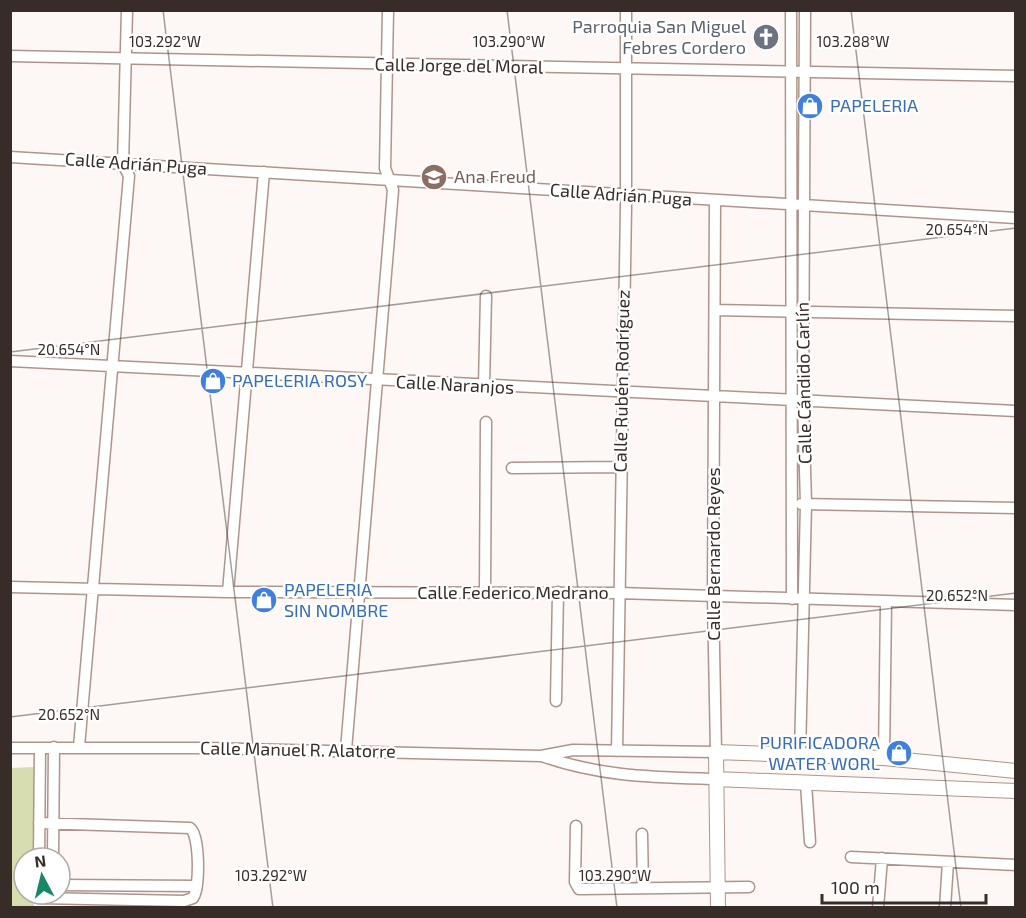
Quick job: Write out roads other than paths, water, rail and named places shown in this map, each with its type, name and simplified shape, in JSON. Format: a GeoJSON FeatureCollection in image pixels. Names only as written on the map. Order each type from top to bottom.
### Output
{"type":"FeatureCollection","features":[{"type":"Feature","properties":{"kind":"street"},"geometry":{"type":"LineString","coordinates":[[79,747],[129,176],[123,164],[126,10]]}},
{"type":"Feature","properties":{"kind":"street"},"geometry":{"type":"LineString","coordinates":[[346,750],[393,190],[385,168],[388,10]]}},
{"type":"Feature","properties":{"kind":"street","name":"Calle Rubén Rodríguez"},"geometry":{"type":"LineString","coordinates":[[617,751],[626,195],[626,10]]}},
{"type":"Feature","properties":{"kind":"street","name":"Calle Cándido Carlín"},"geometry":{"type":"LineString","coordinates":[[791,10],[791,311],[806,504],[797,599]]}},
{"type":"Feature","properties":{"kind":"street","name":"Calle Cándido Carlín"},"geometry":{"type":"LineString","coordinates":[[801,755],[792,503],[803,312],[805,10]]}},
{"type":"Feature","properties":{"kind":"street","name":"Calle Jorge del Moral"},"geometry":{"type":"LineString","coordinates":[[10,56],[1016,76]]}},
{"type":"Feature","properties":{"kind":"street","name":"Calle Adrián Puga"},"geometry":{"type":"LineString","coordinates":[[10,157],[1016,218]]}},
{"type":"Feature","properties":{"kind":"street"},"geometry":{"type":"LineString","coordinates":[[228,592],[264,172]]}},
{"type":"Feature","properties":{"kind":"street","name":"Calle Bernardo Reyes"},"geometry":{"type":"LineString","coordinates":[[715,201],[713,597],[718,908]]}},
{"type":"Feature","properties":{"kind":"street"},"geometry":{"type":"LineString","coordinates":[[484,386],[486,296]]}},
{"type":"Feature","properties":{"kind":"street"},"geometry":{"type":"LineString","coordinates":[[715,310],[1016,316]]}},
{"type":"Feature","properties":{"kind":"street","name":"Calle Naranjos"},"geometry":{"type":"LineString","coordinates":[[10,361],[1016,411]]}},
{"type":"Feature","properties":{"kind":"street"},"geometry":{"type":"LineString","coordinates":[[486,422],[486,591]]}},
{"type":"Feature","properties":{"kind":"street"},"geometry":{"type":"LineString","coordinates":[[512,468],[621,467]]}},
{"type":"Feature","properties":{"kind":"street"},"geometry":{"type":"LineString","coordinates":[[792,503],[1016,508]]}},
{"type":"Feature","properties":{"kind":"street","name":"Calle Federico Medrano"},"geometry":{"type":"LineString","coordinates":[[10,587],[228,592],[618,593],[1016,605]]}},
{"type":"Feature","properties":{"kind":"street"},"geometry":{"type":"LineString","coordinates":[[556,701],[558,592]]}},
{"type":"Feature","properties":{"kind":"street"},"geometry":{"type":"LineString","coordinates":[[884,758],[886,602]]}},
{"type":"Feature","properties":{"kind":"street"},"geometry":{"type":"LineString","coordinates":[[53,846],[54,747]]}},
{"type":"Feature","properties":{"kind":"street","name":"Calle Manuel R. Alatorre"},"geometry":{"type":"LineString","coordinates":[[10,748],[346,750],[541,756],[573,750],[716,752],[884,758],[1016,771]]}},
{"type":"Feature","properties":{"kind":"street"},"geometry":{"type":"LineString","coordinates":[[39,846],[40,748]]}},
{"type":"Feature","properties":{"kind":"street","name":"Calle Manuel R. Alatorre"},"geometry":{"type":"LineString","coordinates":[[541,756],[573,767],[617,776],[1016,791]]}},
{"type":"Feature","properties":{"kind":"street"},"geometry":{"type":"LineString","coordinates":[[806,784],[810,842]]}},
{"type":"Feature","properties":{"kind":"street"},"geometry":{"type":"LineString","coordinates":[[39,824],[190,828],[196,838],[196,886],[193,898],[184,901],[72,900]]}},
{"type":"Feature","properties":{"kind":"street"},"geometry":{"type":"LineString","coordinates":[[576,826],[576,887],[749,887]]}},
{"type":"Feature","properties":{"kind":"street"},"geometry":{"type":"LineString","coordinates":[[642,834],[643,887]]}},
{"type":"Feature","properties":{"kind":"street"},"geometry":{"type":"LineString","coordinates":[[851,857],[1016,865]]}},
{"type":"Feature","properties":{"kind":"street"},"geometry":{"type":"LineString","coordinates":[[878,908],[882,858]]}},
{"type":"Feature","properties":{"kind":"street"},"geometry":{"type":"LineString","coordinates":[[945,908],[948,862]]}},
{"type":"Feature","properties":{"kind":"street"},"geometry":{"type":"LineString","coordinates":[[72,885],[196,886]]}},
{"type":"Feature","properties":{"kind":"place","name":"Parroquia San Miguel Febres Cordero"},"geometry":{"type":"Point","coordinates":[766,37]}},
{"type":"Feature","properties":{"kind":"place","name":"PAPELERIA"},"geometry":{"type":"Point","coordinates":[810,106]}},
{"type":"Feature","properties":{"kind":"place","name":"Ana Freud"},"geometry":{"type":"Point","coordinates":[434,177]}},
{"type":"Feature","properties":{"kind":"place","name":"PAPELERIA ROSY"},"geometry":{"type":"Point","coordinates":[213,381]}},
{"type":"Feature","properties":{"kind":"place","name":"PAPELERIA SIN NOMBRE"},"geometry":{"type":"Point","coordinates":[264,600]}},
{"type":"Feature","properties":{"kind":"place","name":"PURIFICADORA WATER WORL"},"geometry":{"type":"Point","coordinates":[899,753]}}]}
